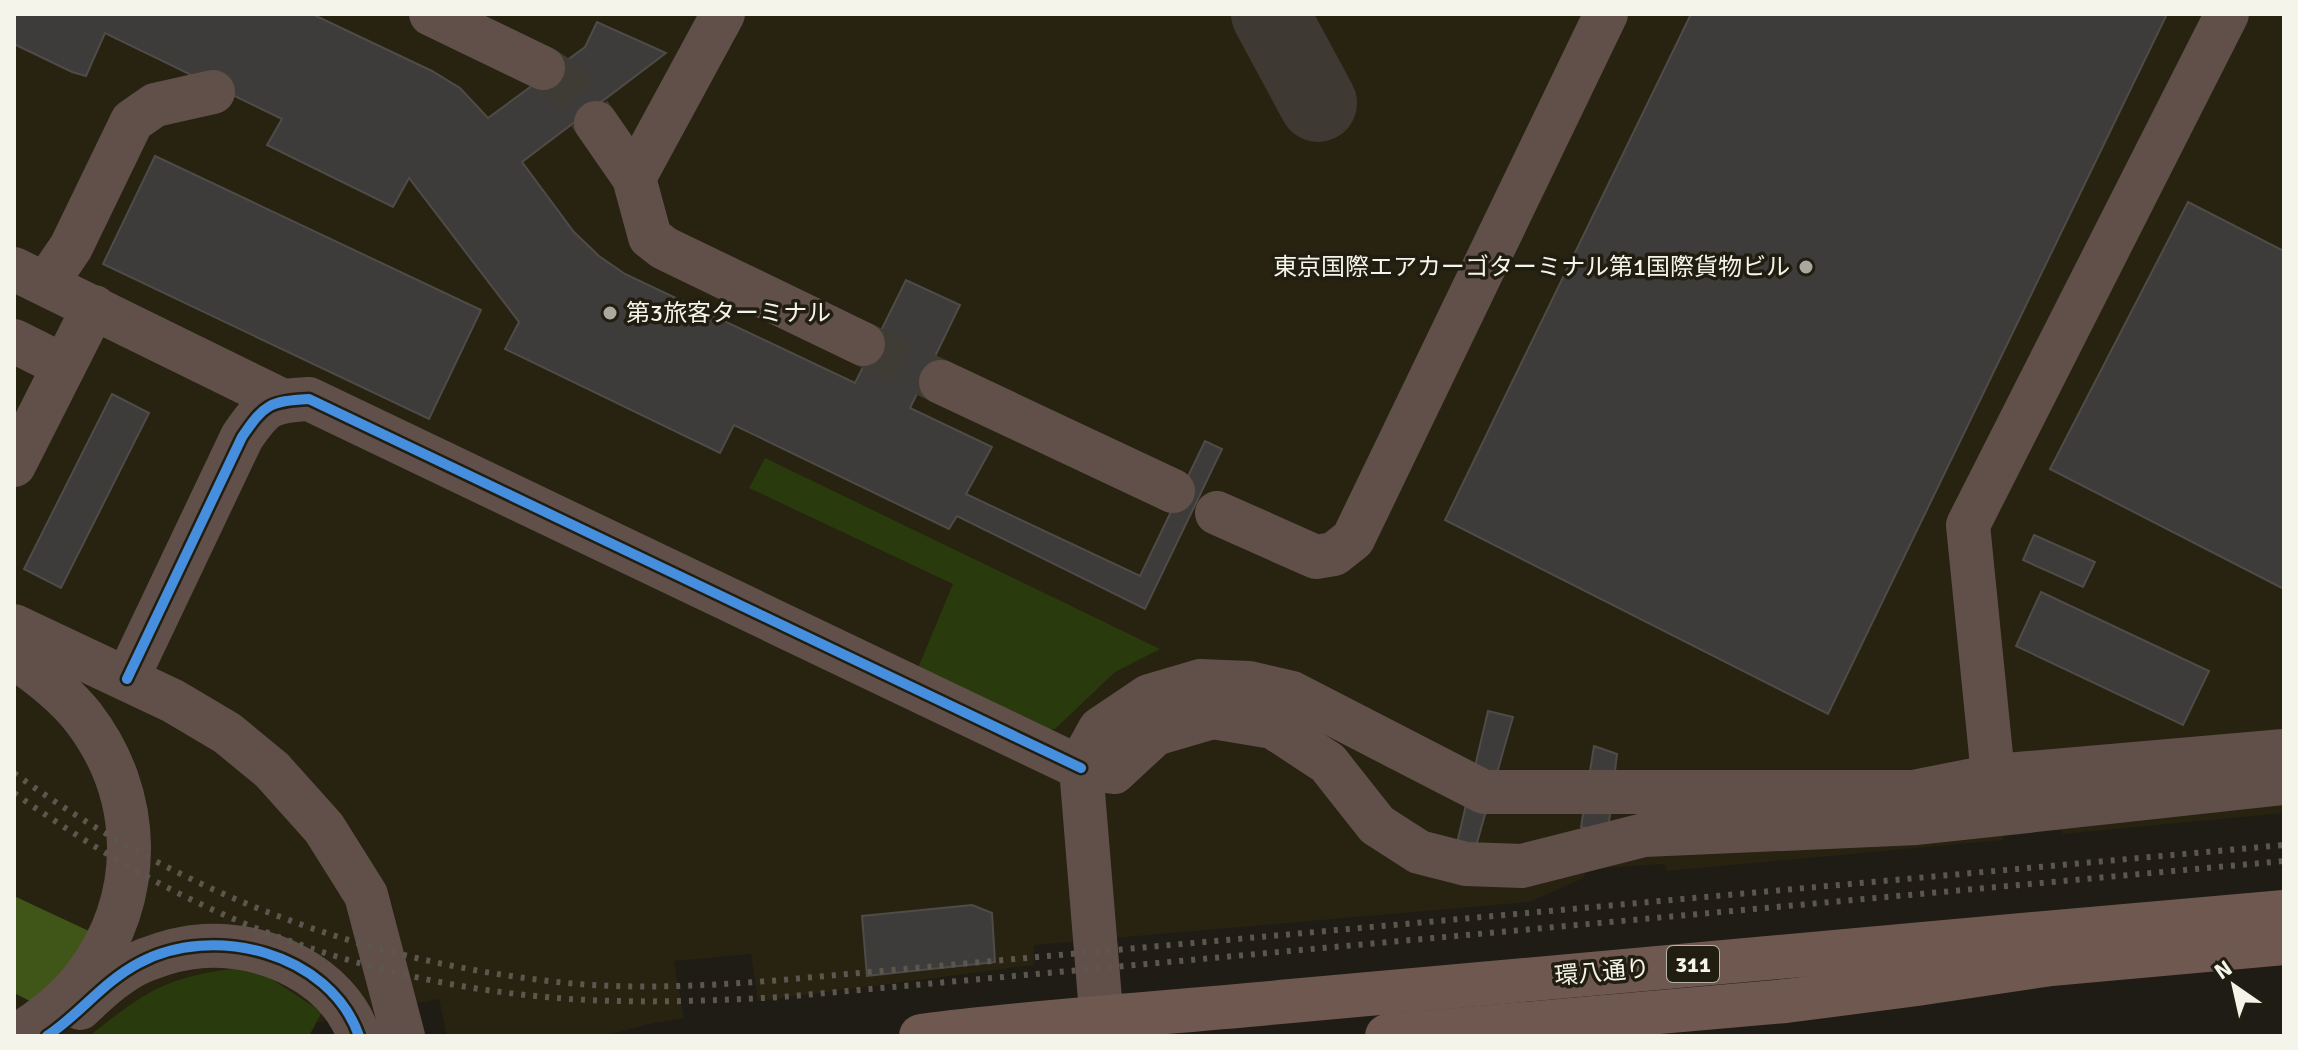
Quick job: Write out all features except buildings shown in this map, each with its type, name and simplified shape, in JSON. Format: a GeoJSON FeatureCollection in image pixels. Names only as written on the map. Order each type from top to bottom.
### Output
{"type":"FeatureCollection","features":[{"type":"Feature","properties":{"kind":"main road","name":"環八通り"},"geometry":{"type":"LineString","coordinates":[[921,1036],[1023,1023],[1103,1026],[1202,1009],[2284,912]]}},
{"type":"Feature","properties":{"kind":"main road","name":"環八通り"},"geometry":{"type":"LineString","coordinates":[[1387,1036],[1786,1001],[2051,964],[2284,943]]}},
{"type":"Feature","properties":{"kind":"street"},"geometry":{"type":"LineString","coordinates":[[431,14],[543,68]]}},
{"type":"Feature","properties":{"kind":"street"},"geometry":{"type":"LineString","coordinates":[[634,178],[723,14]]}},
{"type":"Feature","properties":{"kind":"street"},"geometry":{"type":"LineString","coordinates":[[1217,513],[1316,557],[1334,554],[1353,539],[1606,14]]}},
{"type":"Feature","properties":{"kind":"street"},"geometry":{"type":"LineString","coordinates":[[1995,794],[1968,525],[2227,14]]}},
{"type":"Feature","properties":{"kind":"street"},"geometry":{"type":"LineString","coordinates":[[213,92],[155,105],[132,121],[71,247],[30,277],[281,400]]}},
{"type":"Feature","properties":{"kind":"street"},"geometry":{"type":"LineString","coordinates":[[596,123],[634,178],[650,237],[664,248],[863,344]]}},
{"type":"Feature","properties":{"kind":"street"},"geometry":{"type":"LineString","coordinates":[[14,465],[94,307]]}},
{"type":"Feature","properties":{"kind":"street"},"geometry":{"type":"LineString","coordinates":[[14,341],[64,366]]}},
{"type":"Feature","properties":{"kind":"street"},"geometry":{"type":"LineString","coordinates":[[941,382],[1173,491]]}},
{"type":"Feature","properties":{"kind":"street"},"geometry":{"type":"LineString","coordinates":[[127,679],[242,437],[260,411],[281,400],[309,399],[1081,768],[1114,772],[1155,734],[1213,717],[1273,727],[1328,763],[1377,825],[1419,852],[1466,864],[1522,866],[1644,835],[1917,823],[1995,794],[2284,751]]}},
{"type":"Feature","properties":{"kind":"street"},"geometry":{"type":"LineString","coordinates":[[14,626],[173,701],[227,733],[272,770],[324,828],[366,895],[403,1036]]}},
{"type":"Feature","properties":{"kind":"street"},"geometry":{"type":"LineString","coordinates":[[14,657],[62,694],[97,736],[112,764],[122,796],[130,859],[116,923],[103,950],[69,995],[16,1036]]}},
{"type":"Feature","properties":{"kind":"street"},"geometry":{"type":"LineString","coordinates":[[1103,1026],[1081,768],[1100,729],[1149,696],[1200,681],[1249,683],[1292,693],[1484,792],[1995,794],[2284,783]]}},
{"type":"Feature","properties":{"kind":"street"},"geometry":{"type":"LineString","coordinates":[[47,1036],[113,979],[141,961],[203,945],[268,953],[300,969],[315,978],[339,1001],[359,1036]]}},
{"type":"Feature","properties":{"kind":"shaded area"},"geometry":{"type":"Polygon","coordinates":[[[14,14],[2284,14],[2284,813],[2063,834],[2061,830],[2004,834],[2003,840],[1667,871],[1664,864],[1585,869],[1584,878],[1529,902],[1034,945],[1034,965],[758,1001],[751,954],[674,961],[684,1018],[605,1036],[447,1036],[439,999],[316,1023],[309,1036],[14,1036],[14,14]]]}},
{"type":"Feature","properties":{"kind":"green space"},"geometry":{"type":"Polygon","coordinates":[[[765,458],[1160,649],[1115,672],[1055,729],[1035,730],[918,668],[953,584],[749,488],[765,458]]]}},
{"type":"Feature","properties":{"kind":"green space"},"geometry":{"type":"Polygon","coordinates":[[[14,896],[91,932],[68,971],[36,1004],[14,993],[14,896]]]}},
{"type":"Feature","properties":{"kind":"green space"},"geometry":{"type":"Polygon","coordinates":[[[253,967],[322,1012],[309,1036],[89,1036],[162,986],[202,974],[253,967]]]}},
{"type":"Feature","properties":{"kind":"taxiway"},"geometry":{"type":"LineString","coordinates":[[1270,14],[1318,103]]}},
{"type":"Feature","properties":{"kind":"tunnel"},"geometry":{"type":"LineString","coordinates":[[543,68],[569,85],[596,123]]}},
{"type":"Feature","properties":{"kind":"tunnel"},"geometry":{"type":"LineString","coordinates":[[863,344],[941,382]]}},
{"type":"Feature","properties":{"kind":"railway"},"geometry":{"type":"LineString","coordinates":[[14,773],[139,852],[271,914],[411,957],[483,972],[613,986],[781,980],[2284,845]]}},
{"type":"Feature","properties":{"kind":"railway"},"geometry":{"type":"LineString","coordinates":[[14,793],[88,842],[165,886],[218,912],[300,944],[384,970],[470,988],[613,1001],[782,997],[2284,861]]}},
{"type":"Feature","properties":{"kind":"cycle path"},"geometry":{"type":"LineString","coordinates":[[127,679],[242,437],[262,411],[276,403],[309,399],[1081,768]]}},
{"type":"Feature","properties":{"kind":"cycle path"},"geometry":{"type":"LineString","coordinates":[[47,1036],[114,979],[139,963],[168,951],[200,946],[233,946],[266,953],[296,965],[323,984],[344,1007],[359,1036]]}},
{"type":"Feature","properties":{"kind":"place","name":"東京国際エアカーゴターミナル第1国際貨物ビル"},"geometry":{"type":"Point","coordinates":[1806,267]}},
{"type":"Feature","properties":{"kind":"place","name":"第3旅客ターミナル"},"geometry":{"type":"Point","coordinates":[610,313]}}]}
